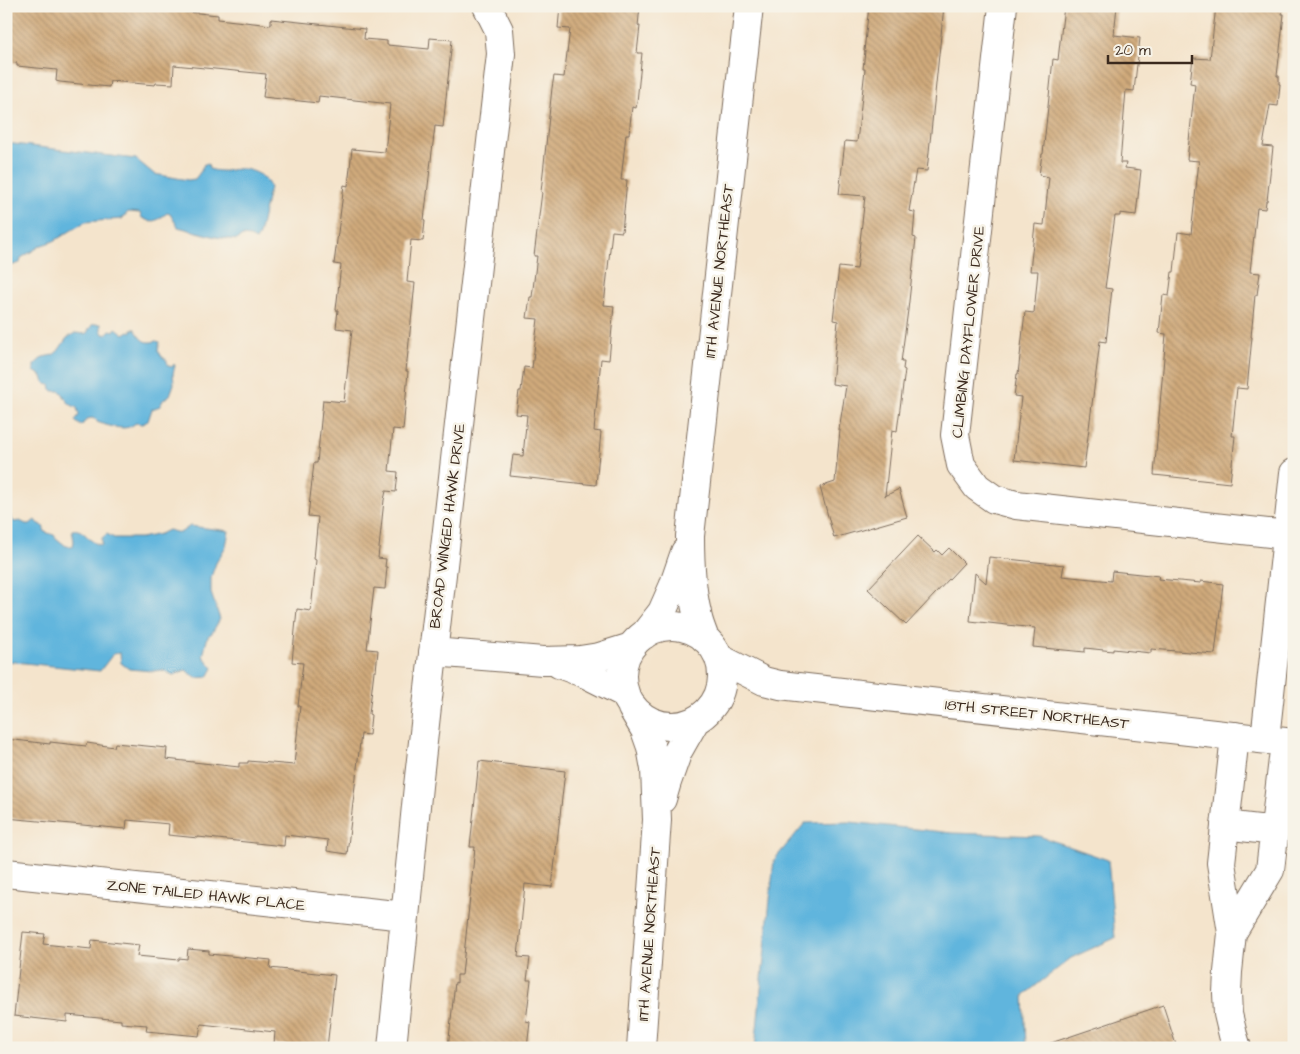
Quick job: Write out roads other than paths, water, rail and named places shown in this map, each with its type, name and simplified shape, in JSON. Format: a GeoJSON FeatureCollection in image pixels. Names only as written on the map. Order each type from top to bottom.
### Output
{"type":"FeatureCollection","features":[{"type":"Feature","properties":{"kind":"street","name":"BROAD WINGED HAWK DRIVE"},"geometry":{"type":"LineString","coordinates":[[392,1048],[433,652],[501,54],[499,30],[487,6]]}},
{"type":"Feature","properties":{"kind":"street","name":"11TH AVENUE NORTHEAST"},"geometry":{"type":"LineString","coordinates":[[712,649],[697,615],[692,590],[690,536],[749,6]]}},
{"type":"Feature","properties":{"kind":"street","name":"CLIMBING DAYFLOWER DRIVE"},"geometry":{"type":"LineString","coordinates":[[1003,6],[955,435],[961,465],[977,487],[994,499],[1016,505],[1287,535]]}},
{"type":"Feature","properties":{"kind":"street"},"geometry":{"type":"LineString","coordinates":[[1232,933],[1270,870],[1275,831],[1281,741],[1287,535],[1294,473]]}},
{"type":"Feature","properties":{"kind":"street","name":"11TH AVENUE NORTHEAST"},"geometry":{"type":"LineString","coordinates":[[637,641],[662,612],[682,563],[690,536]]}},
{"type":"Feature","properties":{"kind":"street"},"geometry":{"type":"LineString","coordinates":[[433,652],[543,661],[580,660],[599,657],[637,641],[659,628],[675,626],[692,630],[712,649],[722,669],[722,681],[715,703],[706,714],[695,721],[679,727],[662,726],[646,720],[628,701],[579,671],[543,661]]}},
{"type":"Feature","properties":{"kind":"street"},"geometry":{"type":"LineString","coordinates":[[628,701],[622,681],[622,669],[625,658],[637,641]]}},
{"type":"Feature","properties":{"kind":"street","name":"18TH STREET NORTHEAST"},"geometry":{"type":"LineString","coordinates":[[712,649],[764,681],[780,685],[1281,741]]}},
{"type":"Feature","properties":{"kind":"street","name":"18TH STREET NORTHEAST"},"geometry":{"type":"LineString","coordinates":[[715,703],[732,695],[780,685]]}},
{"type":"Feature","properties":{"kind":"street","name":"11TH AVENUE NORTHEAST"},"geometry":{"type":"LineString","coordinates":[[628,701],[645,730],[651,747],[655,769],[657,820],[641,1048]]}},
{"type":"Feature","properties":{"kind":"street","name":"11TH AVENUE NORTHEAST"},"geometry":{"type":"LineString","coordinates":[[657,820],[678,751],[695,721]]}},
{"type":"Feature","properties":{"kind":"street"},"geometry":{"type":"LineString","coordinates":[[1236,736],[1221,863],[1232,933],[1227,993],[1228,1014],[1237,1048]]}},
{"type":"Feature","properties":{"kind":"street"},"geometry":{"type":"LineString","coordinates":[[1225,825],[1275,831]]}},
{"type":"Feature","properties":{"kind":"street","name":"ZONE TAILED HAWK PLACE"},"geometry":{"type":"LineString","coordinates":[[6,874],[405,916]]}},
{"type":"Feature","properties":{"kind":"water"},"geometry":{"type":"Polygon","coordinates":[[[6,143],[136,159],[154,174],[188,180],[195,179],[204,164],[208,164],[209,169],[216,171],[241,169],[253,171],[263,177],[270,187],[259,235],[256,240],[242,236],[237,240],[216,237],[178,227],[170,214],[167,213],[151,222],[142,218],[140,213],[128,212],[122,219],[85,222],[21,258],[20,263],[6,267],[6,143]]]}},
{"type":"Feature","properties":{"kind":"water"},"geometry":{"type":"Polygon","coordinates":[[[101,324],[101,330],[106,335],[110,330],[114,331],[116,328],[124,334],[135,329],[146,341],[160,342],[158,350],[162,357],[166,360],[168,366],[172,367],[174,364],[174,384],[170,395],[163,400],[160,406],[152,409],[148,421],[122,428],[97,422],[97,420],[92,418],[87,419],[81,426],[75,421],[79,415],[77,408],[69,403],[60,391],[53,391],[50,385],[46,384],[43,380],[42,376],[34,371],[34,365],[43,357],[53,355],[58,351],[67,338],[75,333],[86,334],[92,325],[101,324]]]}},
{"type":"Feature","properties":{"kind":"water"},"geometry":{"type":"Polygon","coordinates":[[[8,514],[14,522],[20,521],[30,524],[35,520],[43,526],[45,532],[54,535],[66,546],[73,546],[72,530],[84,533],[93,542],[102,545],[102,538],[107,534],[114,538],[141,538],[160,534],[168,530],[180,533],[190,526],[229,531],[226,546],[216,563],[211,577],[211,593],[220,619],[212,633],[208,636],[203,656],[213,668],[208,677],[196,678],[186,670],[173,675],[163,670],[129,669],[121,663],[120,653],[113,654],[100,671],[6,661],[6,516],[8,514]]]}},
{"type":"Feature","properties":{"kind":"water"},"geometry":{"type":"Polygon","coordinates":[[[850,822],[952,833],[1039,836],[1108,860],[1115,938],[1071,958],[1024,995],[1026,1048],[755,1048],[774,860],[805,823],[850,822]]]}}]}
